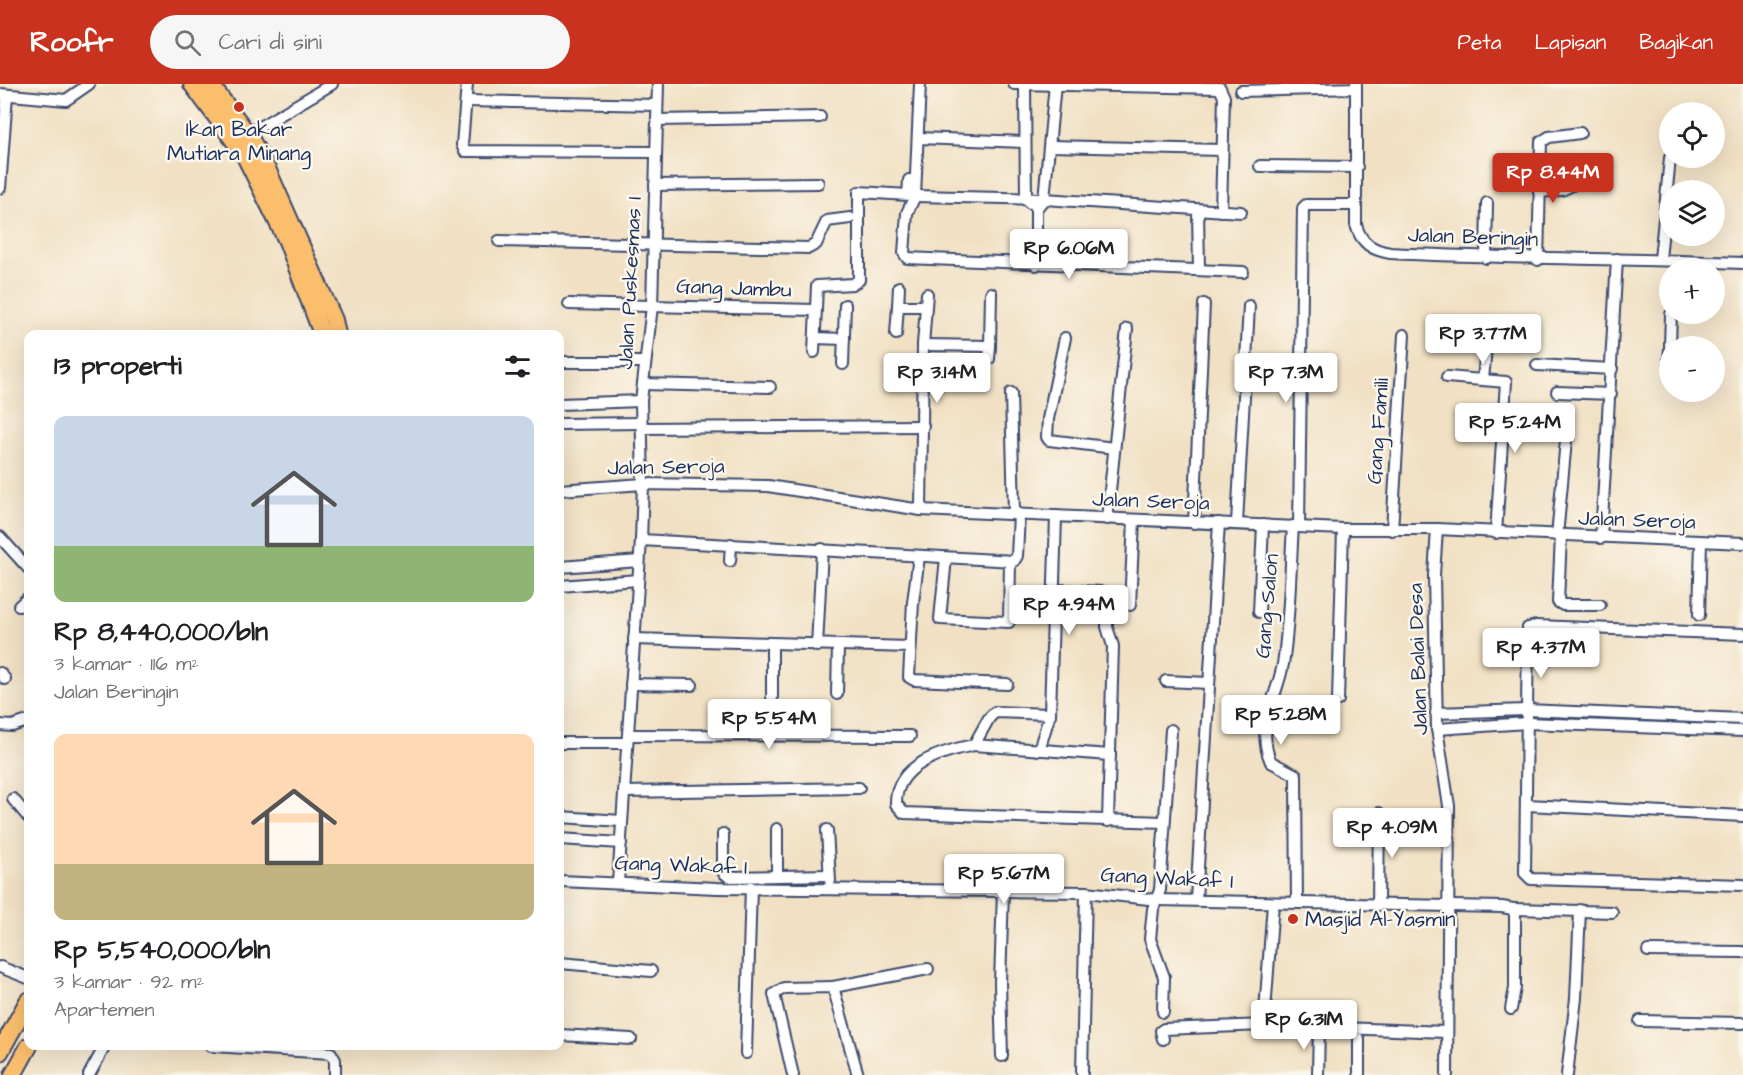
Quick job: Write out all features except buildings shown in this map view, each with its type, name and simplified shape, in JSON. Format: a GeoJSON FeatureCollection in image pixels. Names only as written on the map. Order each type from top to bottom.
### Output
{"type":"FeatureCollection","features":[{"type":"Feature","properties":{"kind":"main road"},"geometry":{"type":"LineString","coordinates":[[192,84],[244,154],[292,238],[334,320],[336,330]]}},
{"type":"Feature","properties":{"kind":"main road"},"geometry":{"type":"LineString","coordinates":[[210,84],[248,134],[292,238],[321,330]]}},
{"type":"Feature","properties":{"kind":"main road"},"geometry":{"type":"LineString","coordinates":[[0,1052],[24,1008]]}},
{"type":"Feature","properties":{"kind":"main road"},"geometry":{"type":"LineString","coordinates":[[16,1074],[28,1050]]}},
{"type":"Feature","properties":{"kind":"street"},"geometry":{"type":"LineString","coordinates":[[0,188],[4,95],[66,100],[89,84]]}},
{"type":"Feature","properties":{"kind":"street"},"geometry":{"type":"LineString","coordinates":[[248,134],[332,84]]}},
{"type":"Feature","properties":{"kind":"street"},"geometry":{"type":"LineString","coordinates":[[467,84],[462,145],[465,151],[655,152]]}},
{"type":"Feature","properties":{"kind":"street","name":"Jalan Puskesmas I"},"geometry":{"type":"LineString","coordinates":[[618,883],[641,540],[643,484],[641,401],[652,306],[658,84]]}},
{"type":"Feature","properties":{"kind":"street"},"geometry":{"type":"LineString","coordinates":[[814,352],[819,284],[853,284],[859,280],[859,192],[908,194],[914,84]]}},
{"type":"Feature","properties":{"kind":"street"},"geometry":{"type":"LineString","coordinates":[[920,84],[915,196],[907,213],[904,253],[907,258],[1243,272]]}},
{"type":"Feature","properties":{"kind":"street"},"geometry":{"type":"LineString","coordinates":[[1014,84],[1220,88],[1223,92],[1221,211]]}},
{"type":"Feature","properties":{"kind":"street"},"geometry":{"type":"LineString","coordinates":[[1024,84],[1026,200],[1036,209]]}},
{"type":"Feature","properties":{"kind":"street"},"geometry":{"type":"LineString","coordinates":[[1036,264],[1036,209],[1044,199],[1050,146],[1052,84]]}},
{"type":"Feature","properties":{"kind":"street"},"geometry":{"type":"LineString","coordinates":[[1241,91],[1356,86]]}},
{"type":"Feature","properties":{"kind":"street","name":"Jalan Beringin"},"geometry":{"type":"LineString","coordinates":[[1356,86],[1355,205],[1358,232],[1372,248],[1390,253],[1538,260],[1659,259]]}},
{"type":"Feature","properties":{"kind":"street"},"geometry":{"type":"LineString","coordinates":[[466,101],[657,105]]}},
{"type":"Feature","properties":{"kind":"street"},"geometry":{"type":"LineString","coordinates":[[657,120],[820,117]]}},
{"type":"Feature","properties":{"kind":"street"},"geometry":{"type":"LineString","coordinates":[[1538,260],[1541,142],[1548,137],[1580,134]]}},
{"type":"Feature","properties":{"kind":"street"},"geometry":{"type":"LineString","coordinates":[[918,138],[1025,142]]}},
{"type":"Feature","properties":{"kind":"street"},"geometry":{"type":"LineString","coordinates":[[1050,146],[1222,150]]}},
{"type":"Feature","properties":{"kind":"street"},"geometry":{"type":"LineString","coordinates":[[1260,166],[1357,167]]}},
{"type":"Feature","properties":{"kind":"street"},"geometry":{"type":"LineString","coordinates":[[1660,258],[1669,168]]}},
{"type":"Feature","properties":{"kind":"street"},"geometry":{"type":"LineString","coordinates":[[1539,192],[1562,190],[1583,180],[1597,179]]}},
{"type":"Feature","properties":{"kind":"street"},"geometry":{"type":"LineString","coordinates":[[655,185],[818,183]]}},
{"type":"Feature","properties":{"kind":"street"},"geometry":{"type":"LineString","coordinates":[[915,196],[1044,199],[1241,212]]}},
{"type":"Feature","properties":{"kind":"street"},"geometry":{"type":"LineString","coordinates":[[1486,203],[1486,258]]}},
{"type":"Feature","properties":{"kind":"street","name":"Gang Salon"},"geometry":{"type":"LineString","coordinates":[[1297,903],[1296,775],[1271,762],[1266,740],[1266,716],[1282,665],[1296,527],[1304,207],[1355,205]]}},
{"type":"Feature","properties":{"kind":"street"},"geometry":{"type":"LineString","coordinates":[[1198,210],[1199,270]]}},
{"type":"Feature","properties":{"kind":"street"},"geometry":{"type":"LineString","coordinates":[[500,241],[654,242],[809,248],[816,244],[827,221],[850,218]]}},
{"type":"Feature","properties":{"kind":"street"},"geometry":{"type":"LineString","coordinates":[[1601,538],[1617,259]]}},
{"type":"Feature","properties":{"kind":"street","name":"Jalan Beringin"},"geometry":{"type":"LineString","coordinates":[[1725,263],[1743,263]]}},
{"type":"Feature","properties":{"kind":"street"},"geometry":{"type":"LineString","coordinates":[[896,334],[899,287]]}},
{"type":"Feature","properties":{"kind":"street"},"geometry":{"type":"LineString","coordinates":[[989,359],[991,293]]}},
{"type":"Feature","properties":{"kind":"street"},"geometry":{"type":"LineString","coordinates":[[898,306],[925,300],[921,510]]}},
{"type":"Feature","properties":{"kind":"street","name":"Gang Jambu"},"geometry":{"type":"LineString","coordinates":[[569,304],[816,310]]}},
{"type":"Feature","properties":{"kind":"street"},"geometry":{"type":"LineString","coordinates":[[1194,523],[1204,304]]}},
{"type":"Feature","properties":{"kind":"street"},"geometry":{"type":"LineString","coordinates":[[843,364],[845,305]]}},
{"type":"Feature","properties":{"kind":"street"},"geometry":{"type":"LineString","coordinates":[[1237,523],[1249,306]]}},
{"type":"Feature","properties":{"kind":"street"},"geometry":{"type":"LineString","coordinates":[[1483,379],[1488,328]]}},
{"type":"Feature","properties":{"kind":"street"},"geometry":{"type":"LineString","coordinates":[[1107,519],[1128,329]]}},
{"type":"Feature","properties":{"kind":"street","name":"Gang Famili"},"geometry":{"type":"LineString","coordinates":[[1392,530],[1404,335]]}},
{"type":"Feature","properties":{"kind":"street"},"geometry":{"type":"LineString","coordinates":[[815,338],[844,339]]}},
{"type":"Feature","properties":{"kind":"street"},"geometry":{"type":"LineString","coordinates":[[1065,338],[1048,419],[1047,437],[1049,440],[1114,448]]}},
{"type":"Feature","properties":{"kind":"street"},"geometry":{"type":"LineString","coordinates":[[923,345],[990,346]]}},
{"type":"Feature","properties":{"kind":"street"},"geometry":{"type":"LineString","coordinates":[[564,362],[645,362]]}},
{"type":"Feature","properties":{"kind":"street"},"geometry":{"type":"LineString","coordinates":[[1537,365],[1612,369]]}},
{"type":"Feature","properties":{"kind":"street"},"geometry":{"type":"LineString","coordinates":[[1447,377],[1506,383],[1496,532]]}},
{"type":"Feature","properties":{"kind":"street"},"geometry":{"type":"LineString","coordinates":[[643,384],[771,387]]}},
{"type":"Feature","properties":{"kind":"street"},"geometry":{"type":"LineString","coordinates":[[1557,392],[1611,394]]}},
{"type":"Feature","properties":{"kind":"street"},"geometry":{"type":"LineString","coordinates":[[641,540],[1010,561],[1017,557],[1011,393]]}},
{"type":"Feature","properties":{"kind":"street"},"geometry":{"type":"LineString","coordinates":[[564,404],[641,401]]}},
{"type":"Feature","properties":{"kind":"street"},"geometry":{"type":"LineString","coordinates":[[564,424],[923,426]]}},
{"type":"Feature","properties":{"kind":"street"},"geometry":{"type":"LineString","coordinates":[[1567,430],[1559,536],[1558,602],[1563,605],[1600,605]]}},
{"type":"Feature","properties":{"kind":"street","name":"Jalan Seroja"},"geometry":{"type":"LineString","coordinates":[[564,490],[643,484],[768,486],[921,510],[1343,529],[1437,529],[1743,543]]}},
{"type":"Feature","properties":{"kind":"street"},"geometry":{"type":"LineString","coordinates":[[1039,750],[1050,714],[1056,590],[1056,516]]}},
{"type":"Feature","properties":{"kind":"street"},"geometry":{"type":"LineString","coordinates":[[1130,605],[1134,520]]}},
{"type":"Feature","properties":{"kind":"street"},"geometry":{"type":"LineString","coordinates":[[1196,900],[1219,523]]}},
{"type":"Feature","properties":{"kind":"street"},"geometry":{"type":"LineString","coordinates":[[1259,612],[1263,525]]}},
{"type":"Feature","properties":{"kind":"street"},"geometry":{"type":"LineString","coordinates":[[1338,700],[1343,529]]}},
{"type":"Feature","properties":{"kind":"street","name":"Jalan Balai Desa"},"geometry":{"type":"LineString","coordinates":[[1437,529],[1434,575],[1436,713],[1449,806],[1450,969],[1446,1032],[1447,1075]]}},
{"type":"Feature","properties":{"kind":"street"},"geometry":{"type":"LineString","coordinates":[[0,537],[24,564]]}},
{"type":"Feature","properties":{"kind":"street"},"geometry":{"type":"LineString","coordinates":[[1699,615],[1701,542]]}},
{"type":"Feature","properties":{"kind":"street"},"geometry":{"type":"LineString","coordinates":[[730,561],[731,544]]}},
{"type":"Feature","properties":{"kind":"street"},"geometry":{"type":"LineString","coordinates":[[817,646],[822,549]]}},
{"type":"Feature","properties":{"kind":"street"},"geometry":{"type":"LineString","coordinates":[[919,556],[908,674],[912,680],[1006,684]]}},
{"type":"Feature","properties":{"kind":"street"},"geometry":{"type":"LineString","coordinates":[[946,558],[940,619],[953,620],[1009,622],[1010,561]]}},
{"type":"Feature","properties":{"kind":"street"},"geometry":{"type":"LineString","coordinates":[[564,567],[639,561]]}},
{"type":"Feature","properties":{"kind":"street"},"geometry":{"type":"LineString","coordinates":[[564,586],[638,580]]}},
{"type":"Feature","properties":{"kind":"street"},"geometry":{"type":"LineString","coordinates":[[1056,590],[1106,594],[1107,627],[1113,646],[1108,821]]}},
{"type":"Feature","properties":{"kind":"street"},"geometry":{"type":"LineString","coordinates":[[19,606],[24,602]]}},
{"type":"Feature","properties":{"kind":"street"},"geometry":{"type":"LineString","coordinates":[[1743,634],[1532,626],[1528,628],[1525,873],[1529,878],[1743,885]]}},
{"type":"Feature","properties":{"kind":"street"},"geometry":{"type":"LineString","coordinates":[[634,639],[838,647],[910,647]]}},
{"type":"Feature","properties":{"kind":"street"},"geometry":{"type":"LineString","coordinates":[[772,644],[772,698]]}},
{"type":"Feature","properties":{"kind":"street"},"geometry":{"type":"LineString","coordinates":[[837,694],[838,647]]}},
{"type":"Feature","properties":{"kind":"street"},"geometry":{"type":"LineString","coordinates":[[1166,681],[1209,682]]}},
{"type":"Feature","properties":{"kind":"street"},"geometry":{"type":"LineString","coordinates":[[631,684],[692,685]]}},
{"type":"Feature","properties":{"kind":"street"},"geometry":{"type":"LineString","coordinates":[[1436,713],[1526,710],[1743,731]]}},
{"type":"Feature","properties":{"kind":"street"},"geometry":{"type":"LineString","coordinates":[[974,745],[988,718],[995,712],[1050,714]]}},
{"type":"Feature","properties":{"kind":"street"},"geometry":{"type":"LineString","coordinates":[[1437,729],[1527,723],[1669,723],[1743,719]]}},
{"type":"Feature","properties":{"kind":"street"},"geometry":{"type":"LineString","coordinates":[[0,725],[12,726],[24,722]]}},
{"type":"Feature","properties":{"kind":"street"},"geometry":{"type":"LineString","coordinates":[[1163,1012],[1164,976],[1150,939],[1153,909],[1158,900],[1172,730]]}},
{"type":"Feature","properties":{"kind":"street"},"geometry":{"type":"LineString","coordinates":[[564,742],[910,736]]}},
{"type":"Feature","properties":{"kind":"street"},"geometry":{"type":"LineString","coordinates":[[1110,754],[974,745],[947,751],[912,770],[896,794],[896,804],[900,811],[1164,822]]}},
{"type":"Feature","properties":{"kind":"street"},"geometry":{"type":"LineString","coordinates":[[624,792],[859,788]]}},
{"type":"Feature","properties":{"kind":"street"},"geometry":{"type":"LineString","coordinates":[[13,800],[24,812]]}},
{"type":"Feature","properties":{"kind":"street"},"geometry":{"type":"LineString","coordinates":[[1527,805],[1743,816]]}},
{"type":"Feature","properties":{"kind":"street"},"geometry":{"type":"LineString","coordinates":[[1378,905],[1379,813]]}},
{"type":"Feature","properties":{"kind":"street"},"geometry":{"type":"LineString","coordinates":[[564,817],[622,821]]}},
{"type":"Feature","properties":{"kind":"street"},"geometry":{"type":"LineString","coordinates":[[777,829],[777,876]]}},
{"type":"Feature","properties":{"kind":"street"},"geometry":{"type":"LineString","coordinates":[[827,830],[831,888]]}},
{"type":"Feature","properties":{"kind":"street"},"geometry":{"type":"LineString","coordinates":[[723,834],[725,876],[829,875]]}},
{"type":"Feature","properties":{"kind":"street"},"geometry":{"type":"LineString","coordinates":[[564,839],[621,843]]}},
{"type":"Feature","properties":{"kind":"street","name":"Gang Wakaf I"},"geometry":{"type":"LineString","coordinates":[[564,881],[717,888],[1086,892],[1158,900],[1449,905],[1612,912]]}},
{"type":"Feature","properties":{"kind":"street"},"geometry":{"type":"LineString","coordinates":[[746,1053],[752,887]]}},
{"type":"Feature","properties":{"kind":"street"},"geometry":{"type":"LineString","coordinates":[[1002,1056],[1000,983],[1003,891]]}},
{"type":"Feature","properties":{"kind":"street"},"geometry":{"type":"LineString","coordinates":[[1082,1073],[1086,892]]}},
{"type":"Feature","properties":{"kind":"street"},"geometry":{"type":"LineString","coordinates":[[1264,1024],[1273,903]]}},
{"type":"Feature","properties":{"kind":"street"},"geometry":{"type":"LineString","coordinates":[[1511,1009],[1515,978],[1513,909]]}},
{"type":"Feature","properties":{"kind":"street"},"geometry":{"type":"LineString","coordinates":[[1567,1075],[1576,998],[1580,910]]}},
{"type":"Feature","properties":{"kind":"street"},"geometry":{"type":"LineString","coordinates":[[1648,951],[1743,952]]}},
{"type":"Feature","properties":{"kind":"street"},"geometry":{"type":"LineString","coordinates":[[564,963],[651,971]]}},
{"type":"Feature","properties":{"kind":"street"},"geometry":{"type":"LineString","coordinates":[[0,967],[24,976]]}},
{"type":"Feature","properties":{"kind":"street"},"geometry":{"type":"LineString","coordinates":[[793,1075],[774,994],[784,988],[833,987],[928,969]]}},
{"type":"Feature","properties":{"kind":"street"},"geometry":{"type":"LineString","coordinates":[[833,987],[858,1075]]}},
{"type":"Feature","properties":{"kind":"street"},"geometry":{"type":"LineString","coordinates":[[1640,1022],[1743,1023]]}},
{"type":"Feature","properties":{"kind":"street"},"geometry":{"type":"LineString","coordinates":[[1163,1039],[1161,1031],[1164,1029],[1264,1024],[1446,1032]]}},
{"type":"Feature","properties":{"kind":"street"},"geometry":{"type":"LineString","coordinates":[[1318,1075],[1319,1026]]}},
{"type":"Feature","properties":{"kind":"street"},"geometry":{"type":"LineString","coordinates":[[564,1035],[631,1039]]}},
{"type":"Feature","properties":{"kind":"street"},"geometry":{"type":"LineString","coordinates":[[1359,1038],[1359,1075]]}},
{"type":"Feature","properties":{"kind":"street"},"geometry":{"type":"LineString","coordinates":[[89,1075],[103,1050]]}},
{"type":"Feature","properties":{"kind":"street"},"geometry":{"type":"LineString","coordinates":[[280,1050],[331,1053],[335,1059],[335,1075]]}},
{"type":"Feature","properties":{"kind":"place","name":"Ikan Bakar Mutiara Minang"},"geometry":{"type":"Point","coordinates":[239,107]}},
{"type":"Feature","properties":{"kind":"place","name":"Masjid Al-Yasmin"},"geometry":{"type":"Point","coordinates":[1293,919]}}]}
